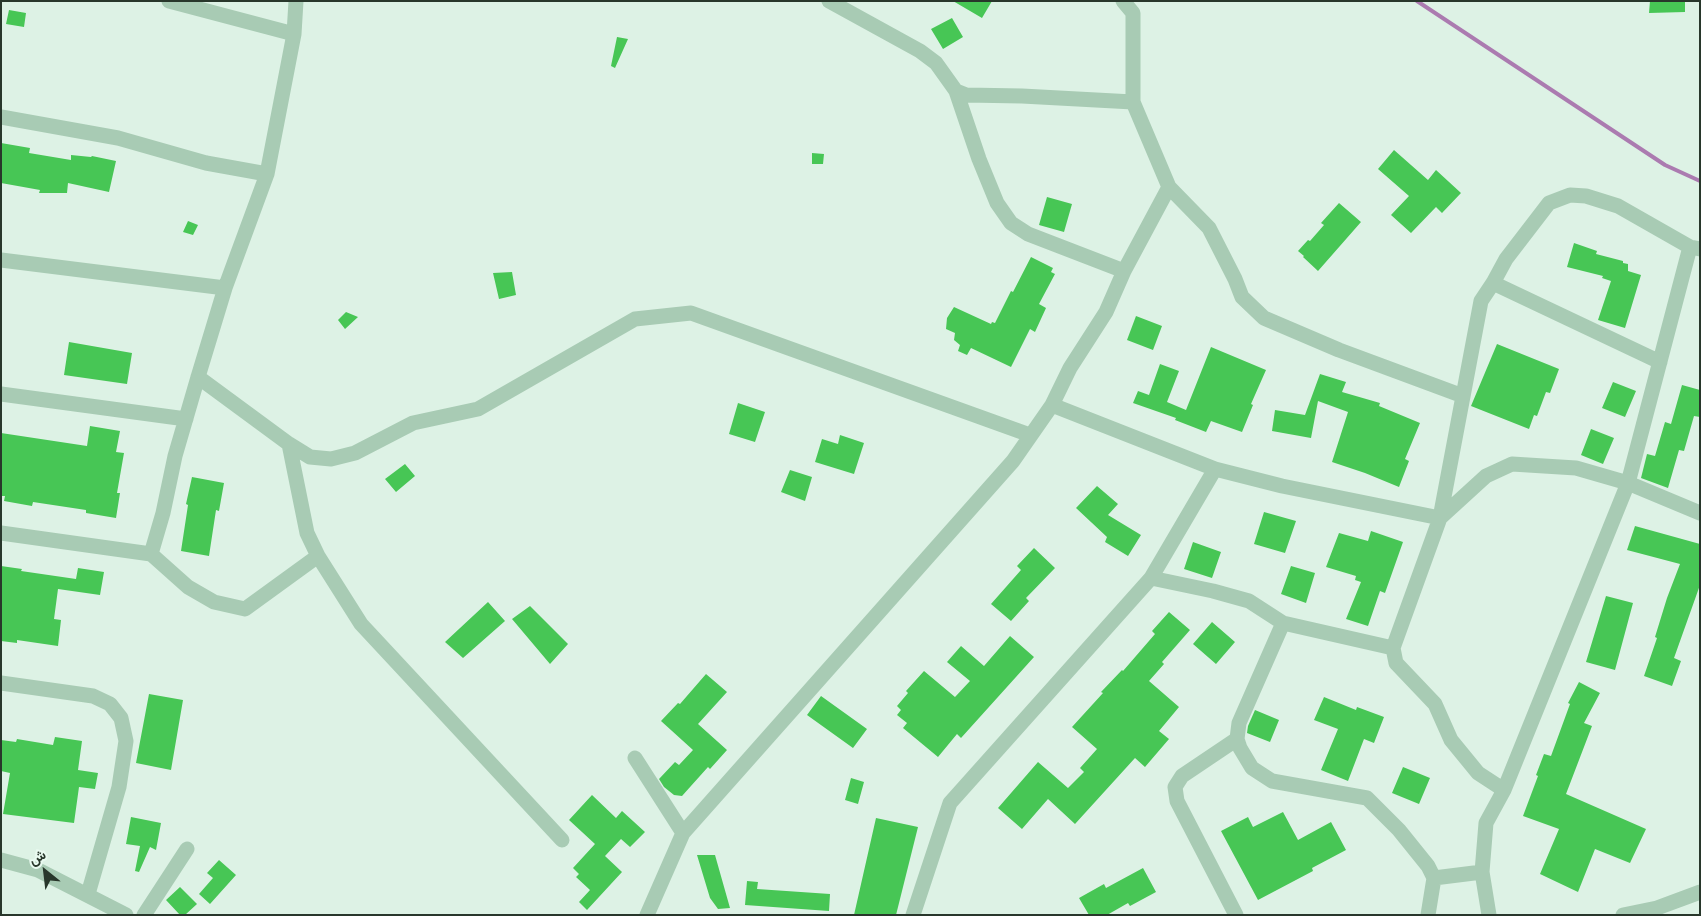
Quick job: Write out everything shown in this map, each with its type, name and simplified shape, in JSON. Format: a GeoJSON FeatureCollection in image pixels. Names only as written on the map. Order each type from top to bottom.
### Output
{"type":"FeatureCollection","features":[{"type":"Feature","properties":{"kind":"street"},"geometry":{"type":"LineString","coordinates":[[169,1],[294,34]]}},
{"type":"Feature","properties":{"kind":"street"},"geometry":{"type":"LineString","coordinates":[[151,554],[164,513],[175,456],[198,377],[225,288],[266,174],[294,34],[296,1]]}},
{"type":"Feature","properties":{"kind":"street"},"geometry":{"type":"LineString","coordinates":[[1123,1],[1134,13],[1133,102],[1169,187],[1209,228],[1242,297],[1264,318],[1339,350],[1463,396]]}},
{"type":"Feature","properties":{"kind":"street"},"geometry":{"type":"LineString","coordinates":[[833,2],[920,51],[936,63],[956,91],[997,203],[1011,223],[1028,234],[1124,270]]}},
{"type":"Feature","properties":{"kind":"street"},"geometry":{"type":"LineString","coordinates":[[956,91],[966,95],[1133,102]]}},
{"type":"Feature","properties":{"kind":"street"},"geometry":{"type":"LineString","coordinates":[[1,117],[118,138],[206,163],[266,174]]}},
{"type":"Feature","properties":{"kind":"street"},"geometry":{"type":"LineString","coordinates":[[647,915],[683,833],[1013,460],[1052,406],[1070,368],[1106,312],[1124,270],[1169,187]]}},
{"type":"Feature","properties":{"kind":"street"},"geometry":{"type":"LineString","coordinates":[[1489,915],[1482,872],[1486,822],[1504,790],[1628,483],[1660,362],[1695,248],[1618,206],[1586,196],[1570,195],[1549,203],[1506,260],[1481,301],[1440,518],[1392,648],[1396,663],[1435,704],[1451,740],[1478,773],[1504,790]]}},
{"type":"Feature","properties":{"kind":"street"},"geometry":{"type":"LineString","coordinates":[[1,260],[225,288]]}},
{"type":"Feature","properties":{"kind":"street"},"geometry":{"type":"LineString","coordinates":[[1493,283],[1660,362]]}},
{"type":"Feature","properties":{"kind":"street"},"geometry":{"type":"LineString","coordinates":[[198,377],[289,444],[310,457],[331,460],[355,453],[412,423],[478,409],[635,319],[690,313],[1030,435]]}},
{"type":"Feature","properties":{"kind":"street"},"geometry":{"type":"LineString","coordinates":[[1,394],[186,420]]}},
{"type":"Feature","properties":{"kind":"street"},"geometry":{"type":"LineString","coordinates":[[1052,406],[1215,469],[1282,486],[1440,518]]}},
{"type":"Feature","properties":{"kind":"street"},"geometry":{"type":"LineString","coordinates":[[289,444],[307,533],[318,556],[361,624],[562,840]]}},
{"type":"Feature","properties":{"kind":"street"},"geometry":{"type":"LineString","coordinates":[[1440,518],[1486,476],[1512,464],[1576,468],[1628,483],[1700,513]]}},
{"type":"Feature","properties":{"kind":"street"},"geometry":{"type":"LineString","coordinates":[[913,915],[950,803],[1151,578],[1215,469]]}},
{"type":"Feature","properties":{"kind":"street"},"geometry":{"type":"LineString","coordinates":[[1,533],[151,554],[188,587],[214,602],[246,609],[318,556]]}},
{"type":"Feature","properties":{"kind":"street"},"geometry":{"type":"LineString","coordinates":[[1151,578],[1212,591],[1249,602],[1283,623],[1392,648]]}},
{"type":"Feature","properties":{"kind":"street"},"geometry":{"type":"LineString","coordinates":[[1283,623],[1239,723],[1237,739],[1240,748],[1252,768],[1272,781],[1366,798],[1399,830],[1428,866],[1434,878],[1428,915]]}},
{"type":"Feature","properties":{"kind":"street"},"geometry":{"type":"LineString","coordinates":[[1,683],[93,696],[110,704],[121,718],[126,740],[119,787],[88,894]]}},
{"type":"Feature","properties":{"kind":"street"},"geometry":{"type":"LineString","coordinates":[[1236,915],[1177,801],[1176,788],[1182,776],[1237,739]]}},
{"type":"Feature","properties":{"kind":"street"},"geometry":{"type":"LineString","coordinates":[[635,758],[683,833]]}},
{"type":"Feature","properties":{"kind":"street"},"geometry":{"type":"LineString","coordinates":[[144,915],[187,849]]}},
{"type":"Feature","properties":{"kind":"street"},"geometry":{"type":"LineString","coordinates":[[1,860],[38,870],[126,915]]}},
{"type":"Feature","properties":{"kind":"street"},"geometry":{"type":"LineString","coordinates":[[1434,878],[1482,872]]}},
{"type":"Feature","properties":{"kind":"street"},"geometry":{"type":"LineString","coordinates":[[1623,915],[1657,908],[1700,892]]}},
{"type":"Feature","properties":{"kind":"building"},"geometry":{"type":"Polygon","coordinates":[[[953,1],[992,1],[982,18],[953,1]]]}},
{"type":"Feature","properties":{"kind":"building"},"geometry":{"type":"Polygon","coordinates":[[[1650,1],[1685,1],[1685,12],[1649,13],[1650,1]]]}},
{"type":"Feature","properties":{"kind":"building"},"geometry":{"type":"Polygon","coordinates":[[[9,10],[26,13],[24,27],[6,24],[9,10]]]}},
{"type":"Feature","properties":{"kind":"building"},"geometry":{"type":"Polygon","coordinates":[[[952,18],[963,37],[943,49],[931,29],[952,18]]]}},
{"type":"Feature","properties":{"kind":"building"},"geometry":{"type":"Polygon","coordinates":[[[617,37],[628,39],[615,68],[611,66],[617,37]]]}},
{"type":"Feature","properties":{"kind":"building"},"geometry":{"type":"Polygon","coordinates":[[[1,143],[30,148],[29,153],[71,160],[71,155],[92,156],[116,161],[109,192],[68,183],[67,193],[39,193],[40,190],[1,183],[1,143]]]}},
{"type":"Feature","properties":{"kind":"building"},"geometry":{"type":"Polygon","coordinates":[[[1394,150],[1428,180],[1436,170],[1461,193],[1442,213],[1436,207],[1411,233],[1391,215],[1409,196],[1378,169],[1394,150]]]}},
{"type":"Feature","properties":{"kind":"building"},"geometry":{"type":"Polygon","coordinates":[[[812,153],[824,154],[823,164],[812,164],[812,153]]]}},
{"type":"Feature","properties":{"kind":"building"},"geometry":{"type":"Polygon","coordinates":[[[1047,197],[1072,204],[1064,232],[1039,225],[1047,197]]]}},
{"type":"Feature","properties":{"kind":"building"},"geometry":{"type":"Polygon","coordinates":[[[1339,203],[1361,222],[1318,271],[1298,251],[1324,225],[1321,223],[1339,203]]]}},
{"type":"Feature","properties":{"kind":"building"},"geometry":{"type":"Polygon","coordinates":[[[188,221],[198,225],[193,235],[183,232],[188,221]]]}},
{"type":"Feature","properties":{"kind":"building"},"geometry":{"type":"Polygon","coordinates":[[[1574,243],[1597,251],[1596,254],[1623,261],[1623,263],[1628,264],[1628,271],[1641,275],[1625,328],[1598,320],[1611,281],[1602,278],[1603,276],[1567,267],[1574,243]]]}},
{"type":"Feature","properties":{"kind":"building"},"geometry":{"type":"Polygon","coordinates":[[[1031,257],[1053,268],[1051,272],[1055,274],[1039,304],[1046,308],[1035,332],[1030,329],[1011,367],[971,348],[967,355],[958,351],[960,345],[954,340],[955,333],[946,329],[947,318],[954,307],[991,324],[992,322],[995,323],[1031,257]]]}},
{"type":"Feature","properties":{"kind":"building"},"geometry":{"type":"Polygon","coordinates":[[[512,272],[516,295],[499,299],[493,273],[512,272]]]}},
{"type":"Feature","properties":{"kind":"building"},"geometry":{"type":"Polygon","coordinates":[[[346,312],[358,317],[345,329],[338,320],[346,312]]]}},
{"type":"Feature","properties":{"kind":"building"},"geometry":{"type":"Polygon","coordinates":[[[1136,316],[1162,326],[1153,350],[1127,340],[1136,316]]]}},
{"type":"Feature","properties":{"kind":"building"},"geometry":{"type":"Polygon","coordinates":[[[69,342],[132,353],[127,384],[64,375],[69,342]]]}},
{"type":"Feature","properties":{"kind":"building"},"geometry":{"type":"Polygon","coordinates":[[[1497,344],[1559,369],[1550,393],[1546,392],[1537,416],[1534,415],[1529,429],[1471,406],[1497,344]]]}},
{"type":"Feature","properties":{"kind":"building"},"geometry":{"type":"Polygon","coordinates":[[[1211,347],[1266,370],[1251,404],[1253,405],[1242,432],[1211,421],[1206,432],[1175,420],[1176,418],[1133,403],[1138,391],[1149,395],[1160,364],[1179,371],[1167,402],[1186,410],[1211,347]]]}},
{"type":"Feature","properties":{"kind":"building"},"geometry":{"type":"Polygon","coordinates":[[[1320,374],[1346,382],[1342,392],[1380,403],[1379,406],[1420,423],[1405,459],[1409,461],[1399,487],[1332,462],[1348,412],[1318,401],[1311,438],[1272,431],[1275,410],[1305,415],[1320,374]]]}},
{"type":"Feature","properties":{"kind":"building"},"geometry":{"type":"Polygon","coordinates":[[[1613,382],[1636,391],[1625,417],[1602,408],[1613,382]]]}},
{"type":"Feature","properties":{"kind":"building"},"geometry":{"type":"Polygon","coordinates":[[[1682,385],[1700,390],[1700,417],[1694,416],[1684,451],[1679,450],[1668,488],[1641,478],[1647,454],[1655,456],[1665,422],[1671,424],[1682,385]]]}},
{"type":"Feature","properties":{"kind":"building"},"geometry":{"type":"Polygon","coordinates":[[[738,403],[765,412],[755,442],[729,434],[738,403]]]}},
{"type":"Feature","properties":{"kind":"building"},"geometry":{"type":"Polygon","coordinates":[[[90,426],[120,431],[116,452],[124,453],[117,493],[120,493],[116,518],[86,513],[86,510],[33,502],[32,506],[4,501],[5,496],[1,496],[1,433],[87,446],[90,426]]]}},
{"type":"Feature","properties":{"kind":"building"},"geometry":{"type":"Polygon","coordinates":[[[1591,429],[1614,438],[1603,464],[1581,455],[1591,429]]]}},
{"type":"Feature","properties":{"kind":"building"},"geometry":{"type":"Polygon","coordinates":[[[840,435],[864,443],[854,474],[815,462],[822,439],[838,444],[840,435]]]}},
{"type":"Feature","properties":{"kind":"building"},"geometry":{"type":"Polygon","coordinates":[[[405,464],[415,476],[396,492],[385,479],[405,464]]]}},
{"type":"Feature","properties":{"kind":"building"},"geometry":{"type":"Polygon","coordinates":[[[790,470],[812,477],[805,501],[781,492],[790,470]]]}},
{"type":"Feature","properties":{"kind":"building"},"geometry":{"type":"Polygon","coordinates":[[[192,477],[224,483],[219,511],[216,510],[209,556],[181,551],[188,505],[186,504],[192,477]]]}},
{"type":"Feature","properties":{"kind":"building"},"geometry":{"type":"Polygon","coordinates":[[[1097,486],[1118,504],[1108,515],[1141,535],[1128,556],[1105,542],[1107,537],[1076,508],[1097,486]]]}},
{"type":"Feature","properties":{"kind":"building"},"geometry":{"type":"Polygon","coordinates":[[[1264,512],[1296,521],[1285,553],[1254,544],[1264,512]]]}},
{"type":"Feature","properties":{"kind":"building"},"geometry":{"type":"Polygon","coordinates":[[[1635,526],[1700,544],[1700,585],[1674,658],[1681,661],[1672,686],[1644,676],[1657,638],[1655,637],[1667,598],[1680,564],[1627,550],[1635,526]]]}},
{"type":"Feature","properties":{"kind":"building"},"geometry":{"type":"Polygon","coordinates":[[[1371,531],[1403,542],[1385,593],[1380,591],[1368,626],[1346,619],[1361,582],[1355,580],[1356,576],[1326,567],[1339,533],[1368,541],[1371,531]]]}},
{"type":"Feature","properties":{"kind":"building"},"geometry":{"type":"Polygon","coordinates":[[[1193,542],[1221,552],[1212,578],[1184,569],[1193,542]]]}},
{"type":"Feature","properties":{"kind":"building"},"geometry":{"type":"Polygon","coordinates":[[[1034,548],[1055,568],[1026,598],[1029,601],[1011,621],[991,604],[1021,570],[1017,566],[1034,548]]]}},
{"type":"Feature","properties":{"kind":"building"},"geometry":{"type":"Polygon","coordinates":[[[1,566],[22,569],[21,571],[76,579],[78,568],[104,572],[100,595],[58,589],[54,619],[61,620],[58,646],[17,640],[17,643],[1,641],[1,566]]]}},
{"type":"Feature","properties":{"kind":"building"},"geometry":{"type":"Polygon","coordinates":[[[1291,566],[1315,573],[1306,603],[1281,594],[1291,566]]]}},
{"type":"Feature","properties":{"kind":"building"},"geometry":{"type":"Polygon","coordinates":[[[1606,596],[1633,603],[1615,670],[1586,662],[1606,596]]]}},
{"type":"Feature","properties":{"kind":"building"},"geometry":{"type":"Polygon","coordinates":[[[488,602],[505,621],[463,658],[445,642],[488,602]]]}},
{"type":"Feature","properties":{"kind":"building"},"geometry":{"type":"Polygon","coordinates":[[[530,606],[568,644],[550,664],[512,619],[530,606]]]}},
{"type":"Feature","properties":{"kind":"building"},"geometry":{"type":"Polygon","coordinates":[[[1169,612],[1190,630],[1162,662],[1164,664],[1149,681],[1179,707],[1159,731],[1169,739],[1145,767],[1135,758],[1075,824],[1048,799],[1022,829],[998,808],[1038,762],[1068,788],[1084,772],[1080,768],[1097,749],[1072,727],[1103,693],[1101,692],[1123,671],[1155,634],[1152,631],[1169,612]]]}},
{"type":"Feature","properties":{"kind":"building"},"geometry":{"type":"Polygon","coordinates":[[[1212,622],[1235,642],[1216,664],[1193,644],[1212,622]]]}},
{"type":"Feature","properties":{"kind":"building"},"geometry":{"type":"Polygon","coordinates":[[[1010,636],[1034,657],[961,738],[957,734],[938,757],[903,728],[907,723],[897,715],[901,710],[897,706],[908,693],[906,691],[924,671],[955,697],[970,681],[947,662],[961,646],[984,666],[1010,636]]]}},
{"type":"Feature","properties":{"kind":"building"},"geometry":{"type":"Polygon","coordinates":[[[706,674],[727,692],[698,724],[727,750],[710,769],[708,767],[682,796],[674,795],[664,787],[659,779],[675,762],[679,765],[693,750],[661,721],[678,703],[680,704],[706,674]]]}},
{"type":"Feature","properties":{"kind":"building"},"geometry":{"type":"Polygon","coordinates":[[[1579,682],[1600,693],[1584,723],[1592,726],[1566,794],[1646,829],[1630,863],[1595,849],[1578,892],[1540,874],[1559,829],[1523,816],[1544,754],[1551,756],[1570,704],[1568,703],[1579,682]]]}},
{"type":"Feature","properties":{"kind":"building"},"geometry":{"type":"Polygon","coordinates":[[[149,694],[183,700],[171,770],[136,763],[149,694]]]}},
{"type":"Feature","properties":{"kind":"building"},"geometry":{"type":"Polygon","coordinates":[[[821,696],[867,729],[853,748],[807,715],[821,696]]]}},
{"type":"Feature","properties":{"kind":"building"},"geometry":{"type":"Polygon","coordinates":[[[1324,697],[1356,710],[1357,707],[1384,717],[1374,743],[1364,739],[1348,781],[1321,770],[1338,729],[1314,720],[1324,697]]]}},
{"type":"Feature","properties":{"kind":"building"},"geometry":{"type":"Polygon","coordinates":[[[1255,710],[1279,720],[1270,742],[1247,733],[1255,710]]]}},
{"type":"Feature","properties":{"kind":"building"},"geometry":{"type":"Polygon","coordinates":[[[55,737],[82,741],[78,770],[98,773],[95,789],[79,787],[74,823],[3,814],[10,773],[1,771],[1,740],[16,742],[17,739],[53,745],[55,737]]]}},
{"type":"Feature","properties":{"kind":"building"},"geometry":{"type":"Polygon","coordinates":[[[1403,767],[1430,778],[1419,804],[1392,793],[1403,767]]]}},
{"type":"Feature","properties":{"kind":"building"},"geometry":{"type":"Polygon","coordinates":[[[851,778],[864,782],[858,804],[845,800],[851,778]]]}},
{"type":"Feature","properties":{"kind":"building"},"geometry":{"type":"Polygon","coordinates":[[[592,795],[616,818],[622,811],[645,832],[630,847],[621,839],[605,856],[622,872],[587,910],[579,902],[590,890],[576,877],[579,874],[573,868],[595,844],[569,820],[592,795]]]}},
{"type":"Feature","properties":{"kind":"building"},"geometry":{"type":"Polygon","coordinates":[[[1283,812],[1298,840],[1331,822],[1346,850],[1312,868],[1313,871],[1258,900],[1221,831],[1248,817],[1253,827],[1283,812]]]}},
{"type":"Feature","properties":{"kind":"building"},"geometry":{"type":"Polygon","coordinates":[[[131,817],[161,823],[156,850],[150,847],[139,872],[135,871],[140,846],[126,844],[131,817]]]}},
{"type":"Feature","properties":{"kind":"building"},"geometry":{"type":"Polygon","coordinates":[[[876,818],[918,827],[896,915],[854,915],[876,818]]]}},
{"type":"Feature","properties":{"kind":"building"},"geometry":{"type":"Polygon","coordinates":[[[697,855],[715,855],[730,908],[718,909],[710,898],[697,855]]]}},
{"type":"Feature","properties":{"kind":"building"},"geometry":{"type":"Polygon","coordinates":[[[219,860],[236,875],[210,904],[199,894],[213,878],[207,873],[219,860]]]}},
{"type":"Feature","properties":{"kind":"building"},"geometry":{"type":"Polygon","coordinates":[[[1143,868],[1156,892],[1130,906],[1128,903],[1107,915],[1089,915],[1079,898],[1104,884],[1106,888],[1143,868]]]}},
{"type":"Feature","properties":{"kind":"building"},"geometry":{"type":"Polygon","coordinates":[[[747,881],[758,882],[757,889],[830,894],[829,911],[745,905],[747,881]]]}},
{"type":"Feature","properties":{"kind":"building"},"geometry":{"type":"Polygon","coordinates":[[[180,887],[197,904],[185,915],[180,915],[166,900],[180,887]]]}},
{"type":"Feature","properties":{"kind":"waterway"},"geometry":{"type":"LineString","coordinates":[[1417,1],[1665,165],[1700,181]]}}]}
